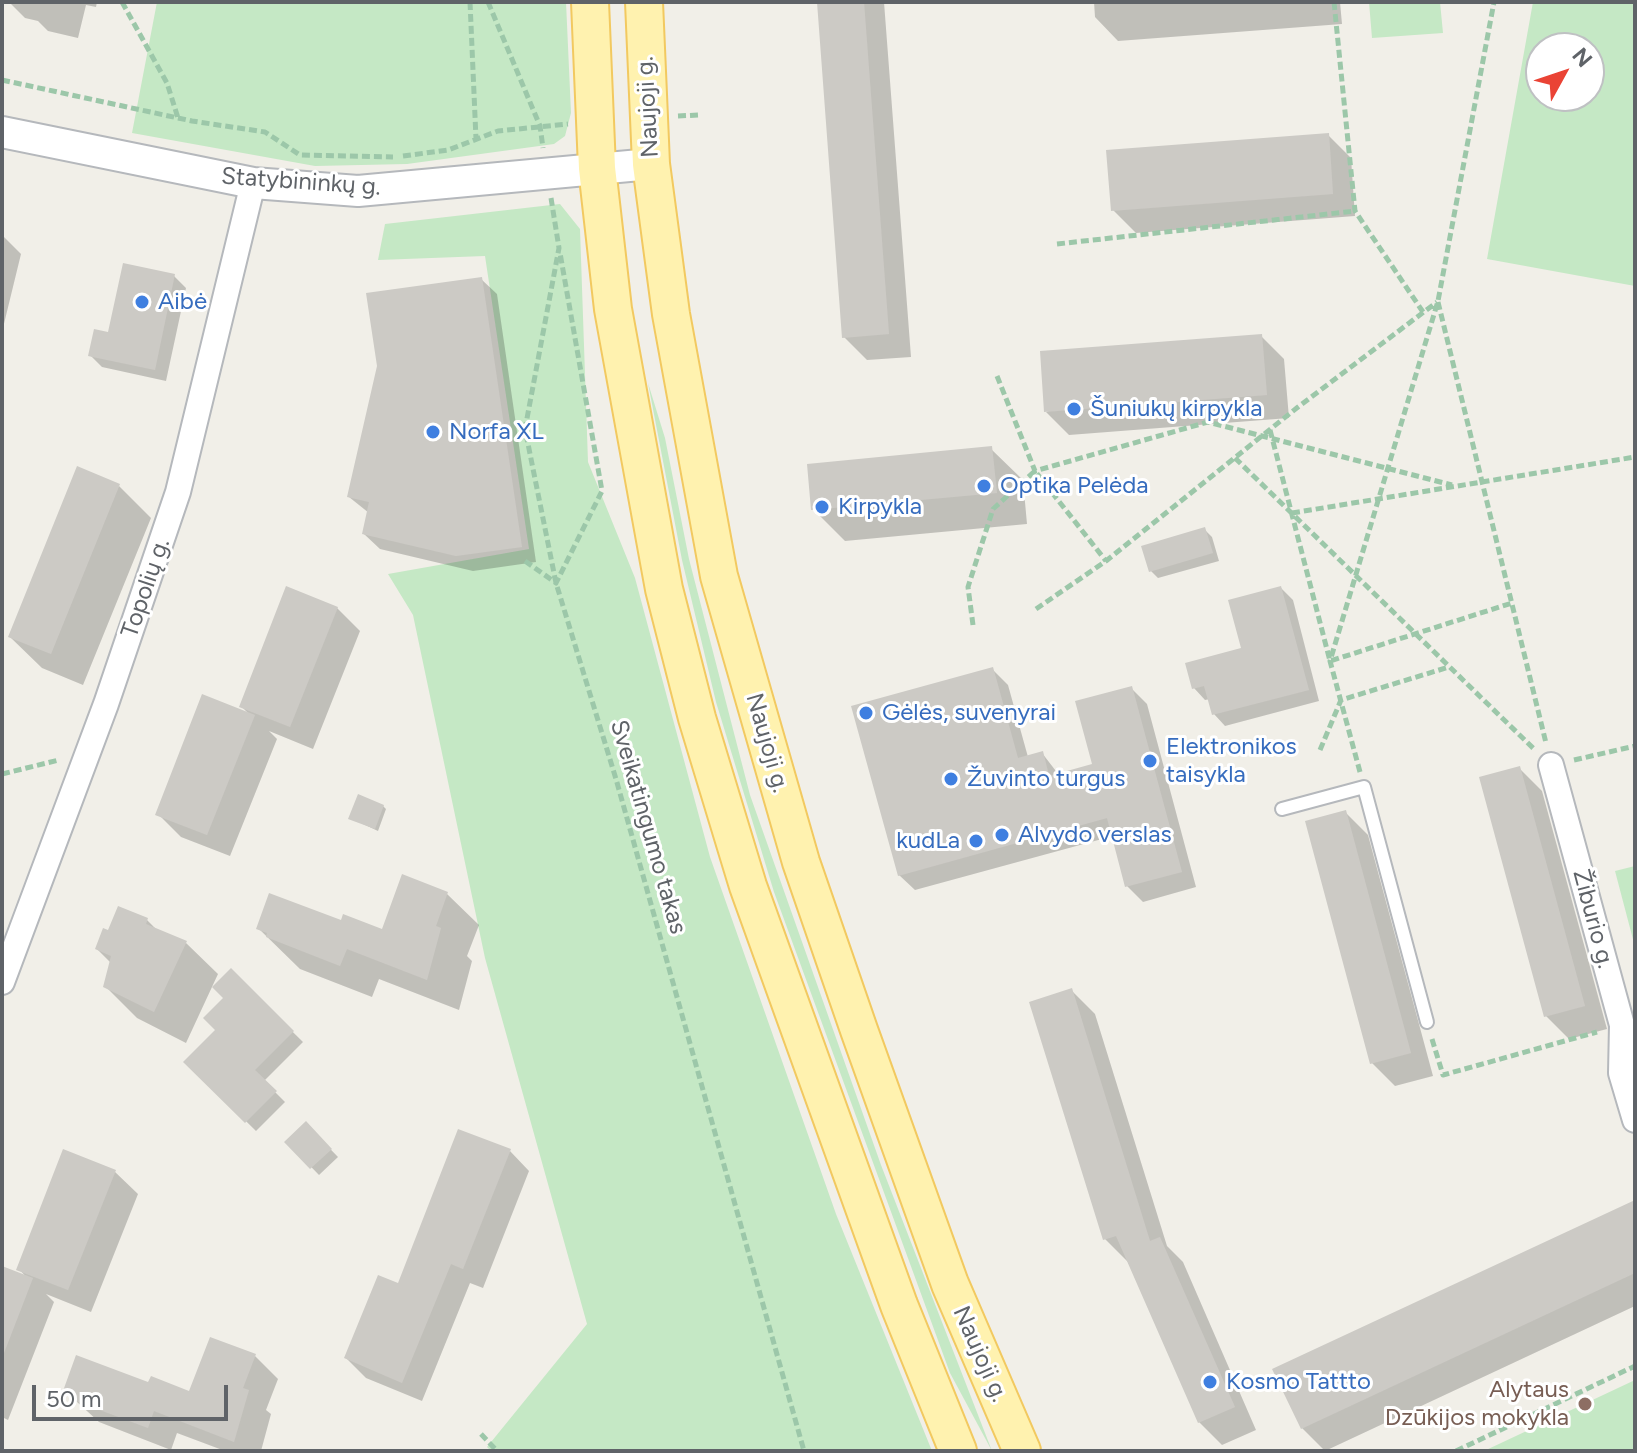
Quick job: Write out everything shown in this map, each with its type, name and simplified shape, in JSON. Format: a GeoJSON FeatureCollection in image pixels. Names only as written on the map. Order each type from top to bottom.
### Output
{"type":"FeatureCollection","features":[{"type":"Feature","properties":{"kind":"main road"},"geometry":{"type":"LineString","coordinates":[[590,2],[597,168],[613,309],[664,589],[697,718],[748,886],[899,1305],[958,1451]]}},
{"type":"Feature","properties":{"kind":"main road","name":"Naujoji g."},"geometry":{"type":"LineString","coordinates":[[644,2],[651,164],[671,314],[719,576],[797,848],[950,1284],[1022,1451]]}},
{"type":"Feature","properties":{"kind":"street","name":"Statybininkų g."},"geometry":{"type":"LineString","coordinates":[[2,132],[253,183],[358,191],[651,164]]}},
{"type":"Feature","properties":{"kind":"street","name":"Topolių g."},"geometry":{"type":"LineString","coordinates":[[2,982],[88,753],[193,441],[253,183]]}},
{"type":"Feature","properties":{"kind":"street","name":"Žiburio g."},"geometry":{"type":"LineString","coordinates":[[1551,765],[1622,1025],[1621,1073],[1635,1120]]}},
{"type":"Feature","properties":{"kind":"lane"},"geometry":{"type":"LineString","coordinates":[[1282,809],[1364,787],[1427,1022]]}},
{"type":"Feature","properties":{"kind":"path"},"geometry":{"type":"LineString","coordinates":[[122,2],[167,83],[178,118]]}},
{"type":"Feature","properties":{"kind":"path"},"geometry":{"type":"LineString","coordinates":[[470,2],[476,139]]}},
{"type":"Feature","properties":{"kind":"path"},"geometry":{"type":"LineString","coordinates":[[2,80],[178,118],[265,132],[300,155],[394,157],[448,150],[498,131],[540,126],[488,2]]}},
{"type":"Feature","properties":{"kind":"path"},"geometry":{"type":"LineString","coordinates":[[1334,2],[1355,211],[1423,312]]}},
{"type":"Feature","properties":{"kind":"path"},"geometry":{"type":"LineString","coordinates":[[1330,661],[1438,301],[1494,2]]}},
{"type":"Feature","properties":{"kind":"path","name":"Sveikatingumo takas"},"geometry":{"type":"LineString","coordinates":[[552,207],[559,248],[525,429],[556,583],[616,779],[804,1451]]}},
{"type":"Feature","properties":{"kind":"path"},"geometry":{"type":"LineString","coordinates":[[1057,244],[1355,211]]}},
{"type":"Feature","properties":{"kind":"path"},"geometry":{"type":"LineString","coordinates":[[525,561],[556,583],[602,491],[559,248]]}},
{"type":"Feature","properties":{"kind":"path"},"geometry":{"type":"LineString","coordinates":[[1036,609],[1106,561],[1438,301]]}},
{"type":"Feature","properties":{"kind":"path"},"geometry":{"type":"LineString","coordinates":[[1438,301],[1551,765]]}},
{"type":"Feature","properties":{"kind":"path"},"geometry":{"type":"LineString","coordinates":[[997,376],[1035,471],[1106,561]]}},
{"type":"Feature","properties":{"kind":"path"},"geometry":{"type":"LineString","coordinates":[[973,625],[968,587],[993,509],[1035,471],[1208,422],[1452,485]]}},
{"type":"Feature","properties":{"kind":"path"},"geometry":{"type":"LineString","coordinates":[[1270,430],[1364,787]]}},
{"type":"Feature","properties":{"kind":"path"},"geometry":{"type":"LineString","coordinates":[[1291,514],[1635,457]]}},
{"type":"Feature","properties":{"kind":"path"},"geometry":{"type":"LineString","coordinates":[[1235,458],[1551,765]]}},
{"type":"Feature","properties":{"kind":"path"},"geometry":{"type":"LineString","coordinates":[[1330,661],[1512,603]]}},
{"type":"Feature","properties":{"kind":"path"},"geometry":{"type":"LineString","coordinates":[[1341,700],[1449,667]]}},
{"type":"Feature","properties":{"kind":"path"},"geometry":{"type":"LineString","coordinates":[[1320,750],[1341,700]]}},
{"type":"Feature","properties":{"kind":"path"},"geometry":{"type":"LineString","coordinates":[[1551,765],[1635,746]]}},
{"type":"Feature","properties":{"kind":"path"},"geometry":{"type":"LineString","coordinates":[[2,774],[88,753]]}},
{"type":"Feature","properties":{"kind":"path"},"geometry":{"type":"LineString","coordinates":[[1427,1022],[1443,1075],[1622,1025]]}},
{"type":"Feature","properties":{"kind":"path"},"geometry":{"type":"LineString","coordinates":[[1456,1451],[1635,1366]]}},
{"type":"Feature","properties":{"kind":"path"},"geometry":{"type":"LineString","coordinates":[[481,1434],[497,1451]]}},
{"type":"Feature","properties":{"kind":"green space"},"geometry":{"type":"Polygon","coordinates":[[[157,2],[566,2],[571,113],[565,136],[554,144],[407,164],[315,166],[132,133],[157,2]]]}},
{"type":"Feature","properties":{"kind":"green space"},"geometry":{"type":"Polygon","coordinates":[[[1369,2],[1440,2],[1443,33],[1372,38],[1369,2]]]}},
{"type":"Feature","properties":{"kind":"green space"},"geometry":{"type":"Polygon","coordinates":[[[1533,2],[1635,2],[1635,286],[1487,259],[1525,47],[1525,112],[1605,112],[1605,32],[1528,32],[1533,2]]]}},
{"type":"Feature","properties":{"kind":"green space"},"geometry":{"type":"Polygon","coordinates":[[[560,204],[580,229],[588,462],[635,578],[710,857],[836,1214],[932,1451],[491,1451],[487,1447],[587,1324],[485,958],[413,615],[388,574],[529,549],[485,256],[378,260],[385,224],[560,204]]]}},
{"type":"Feature","properties":{"kind":"green space"},"geometry":{"type":"Polygon","coordinates":[[[648,383],[665,438],[689,559],[750,795],[881,1165],[992,1451],[950,1373],[774,892],[716,702],[682,560],[648,383]]]}},
{"type":"Feature","properties":{"kind":"green space"},"geometry":{"type":"Polygon","coordinates":[[[1635,866],[1635,947],[1615,871],[1635,866]]]}},
{"type":"Feature","properties":{"kind":"green space"},"geometry":{"type":"Polygon","coordinates":[[[1635,1380],[1635,1451],[1484,1451],[1635,1380]]]}},
{"type":"Feature","properties":{"kind":"building"},"geometry":{"type":"Polygon","coordinates":[[[817,2],[864,2],[889,334],[842,338],[817,2]]]}},
{"type":"Feature","properties":{"kind":"building"},"geometry":{"type":"Polygon","coordinates":[[[1329,133],[1333,194],[1111,211],[1106,150],[1329,133]]]}},
{"type":"Feature","properties":{"kind":"building","name":"Aibė"},"geometry":{"type":"Polygon","coordinates":[[[123,263],[175,274],[155,370],[88,356],[94,329],[108,332],[123,263]]]}},
{"type":"Feature","properties":{"kind":"building","name":"Norfa XL"},"geometry":{"type":"Polygon","coordinates":[[[482,277],[522,547],[456,556],[362,534],[369,502],[347,497],[377,366],[366,293],[482,277]]]}},
{"type":"Feature","properties":{"kind":"building"},"geometry":{"type":"Polygon","coordinates":[[[1262,334],[1267,395],[1044,412],[1040,351],[1262,334]]]}},
{"type":"Feature","properties":{"kind":"building"},"geometry":{"type":"Polygon","coordinates":[[[992,446],[997,493],[811,510],[807,464],[992,446]]]}},
{"type":"Feature","properties":{"kind":"building"},"geometry":{"type":"Polygon","coordinates":[[[77,466],[120,484],[51,654],[8,637],[77,466]]]}},
{"type":"Feature","properties":{"kind":"building"},"geometry":{"type":"Polygon","coordinates":[[[1205,527],[1213,553],[1149,572],[1141,546],[1205,527]]]}},
{"type":"Feature","properties":{"kind":"building"},"geometry":{"type":"Polygon","coordinates":[[[286,586],[338,607],[290,727],[239,707],[286,586]]]}},
{"type":"Feature","properties":{"kind":"building"},"geometry":{"type":"Polygon","coordinates":[[[1281,586],[1309,690],[1212,715],[1204,686],[1192,689],[1185,663],[1241,648],[1228,600],[1281,586]]]}},
{"type":"Feature","properties":{"kind":"building"},"geometry":{"type":"Polygon","coordinates":[[[993,667],[1018,758],[1043,751],[1049,776],[1092,764],[1075,701],[1132,686],[1182,872],[1125,887],[1107,818],[898,876],[851,706],[993,667]]]}},
{"type":"Feature","properties":{"kind":"building"},"geometry":{"type":"Polygon","coordinates":[[[202,694],[255,715],[207,835],[155,815],[202,694]]]}},
{"type":"Feature","properties":{"kind":"building"},"geometry":{"type":"Polygon","coordinates":[[[1520,766],[1585,1006],[1544,1017],[1479,777],[1520,766]]]}},
{"type":"Feature","properties":{"kind":"building"},"geometry":{"type":"Polygon","coordinates":[[[358,794],[384,805],[375,829],[348,819],[358,794]]]}},
{"type":"Feature","properties":{"kind":"building"},"geometry":{"type":"Polygon","coordinates":[[[1346,810],[1411,1053],[1370,1064],[1305,821],[1346,810]]]}},
{"type":"Feature","properties":{"kind":"building"},"geometry":{"type":"Polygon","coordinates":[[[402,874],[448,892],[436,926],[441,928],[427,980],[347,949],[340,966],[266,937],[267,933],[256,929],[269,893],[341,920],[343,914],[382,929],[402,874]]]}},
{"type":"Feature","properties":{"kind":"building"},"geometry":{"type":"Polygon","coordinates":[[[118,906],[148,918],[146,924],[187,941],[154,1012],[103,987],[111,956],[95,949],[103,928],[108,930],[118,906]]]}},
{"type":"Feature","properties":{"kind":"building"},"geometry":{"type":"Polygon","coordinates":[[[231,968],[294,1031],[255,1070],[277,1091],[245,1123],[183,1062],[215,1030],[203,1018],[223,998],[212,987],[231,968]]]}},
{"type":"Feature","properties":{"kind":"building"},"geometry":{"type":"Polygon","coordinates":[[[1072,988],[1150,1241],[1160,1237],[1235,1407],[1198,1423],[1116,1236],[1103,1240],[1029,1002],[1072,988]]]}},
{"type":"Feature","properties":{"kind":"building"},"geometry":{"type":"Polygon","coordinates":[[[306,1121],[332,1149],[310,1169],[284,1142],[306,1121]]]}},
{"type":"Feature","properties":{"kind":"building"},"geometry":{"type":"Polygon","coordinates":[[[458,1129],[511,1149],[463,1269],[451,1264],[402,1383],[344,1358],[378,1275],[398,1283],[458,1129]]]}},
{"type":"Feature","properties":{"kind":"building"},"geometry":{"type":"Polygon","coordinates":[[[63,1149],[116,1170],[68,1290],[16,1270],[63,1149]]]}},
{"type":"Feature","properties":{"kind":"building"},"geometry":{"type":"Polygon","coordinates":[[[1635,1200],[1635,1273],[1301,1429],[1272,1369],[1635,1200]]]}},
{"type":"Feature","properties":{"kind":"building"},"geometry":{"type":"Polygon","coordinates":[[[2,1266],[33,1278],[4,1353],[2,1352],[2,1266]]]}},
{"type":"Feature","properties":{"kind":"building"},"geometry":{"type":"Polygon","coordinates":[[[210,1337],[256,1354],[243,1388],[249,1390],[234,1442],[154,1411],[148,1428],[73,1400],[74,1396],[63,1391],[76,1355],[148,1382],[151,1376],[189,1391],[210,1337]]]}},
{"type":"Feature","properties":{"kind":"place","name":"Aibė"},"geometry":{"type":"Point","coordinates":[142,302]}},
{"type":"Feature","properties":{"kind":"place","name":"Šuniukų kirpykla"},"geometry":{"type":"Point","coordinates":[1074,409]}},
{"type":"Feature","properties":{"kind":"place","name":"Norfa XL"},"geometry":{"type":"Point","coordinates":[433,432]}},
{"type":"Feature","properties":{"kind":"place","name":"Optika Pelėda"},"geometry":{"type":"Point","coordinates":[984,486]}},
{"type":"Feature","properties":{"kind":"place","name":"Kirpykla"},"geometry":{"type":"Point","coordinates":[822,507]}},
{"type":"Feature","properties":{"kind":"place","name":"Gėlės, suvenyrai"},"geometry":{"type":"Point","coordinates":[866,713]}},
{"type":"Feature","properties":{"kind":"place","name":"Elektronikos taisykla"},"geometry":{"type":"Point","coordinates":[1150,761]}},
{"type":"Feature","properties":{"kind":"place","name":"Žuvinto turgus"},"geometry":{"type":"Point","coordinates":[951,779]}},
{"type":"Feature","properties":{"kind":"place","name":"Alvydo verslas"},"geometry":{"type":"Point","coordinates":[1002,835]}},
{"type":"Feature","properties":{"kind":"place","name":"kudLa"},"geometry":{"type":"Point","coordinates":[976,841]}},
{"type":"Feature","properties":{"kind":"place","name":"Kosmo Tattto"},"geometry":{"type":"Point","coordinates":[1210,1382]}},
{"type":"Feature","properties":{"kind":"place","name":"Alytaus Dzūkijos mokykla"},"geometry":{"type":"Point","coordinates":[1585,1404]}}]}
